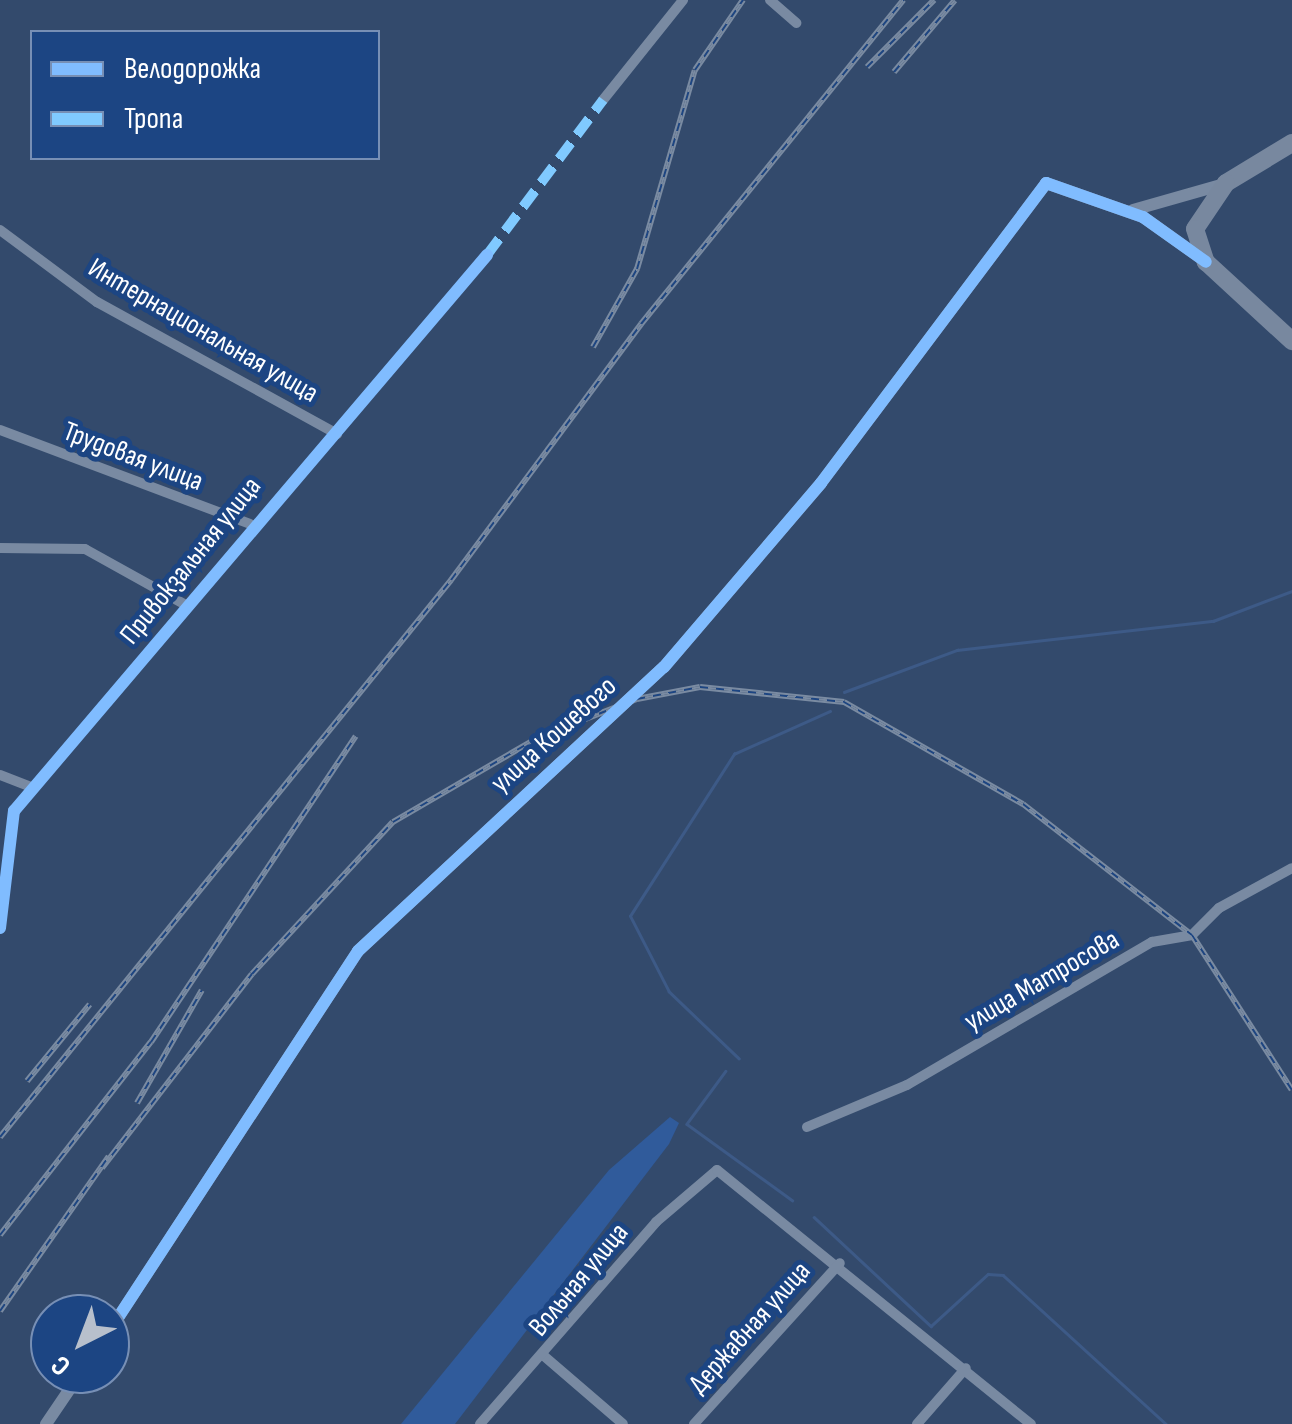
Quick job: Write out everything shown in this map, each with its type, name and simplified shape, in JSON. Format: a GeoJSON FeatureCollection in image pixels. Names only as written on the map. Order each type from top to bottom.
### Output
{"type":"FeatureCollection","features":[{"type":"Feature","properties":{"kind":"main road"},"geometry":{"type":"LineString","coordinates":[[1292,142],[1226,184],[1197,221],[1206,262],[1292,341]]}},
{"type":"Feature","properties":{"kind":"street"},"geometry":{"type":"LineString","coordinates":[[603,100],[683,0]]}},
{"type":"Feature","properties":{"kind":"street"},"geometry":{"type":"LineString","coordinates":[[770,0],[796,23]]}},
{"type":"Feature","properties":{"kind":"street","name":"улица Кошевого"},"geometry":{"type":"LineString","coordinates":[[130,1299],[358,951],[664,667],[821,483],[1046,183],[1128,210]]}},
{"type":"Feature","properties":{"kind":"street"},"geometry":{"type":"LineString","coordinates":[[1128,210],[1226,184]]}},
{"type":"Feature","properties":{"kind":"street"},"geometry":{"type":"LineString","coordinates":[[1128,210],[1206,262]]}},
{"type":"Feature","properties":{"kind":"street","name":"Интернациональная улица"},"geometry":{"type":"LineString","coordinates":[[0,230],[98,302],[337,434]]}},
{"type":"Feature","properties":{"kind":"street","name":"Привокзальная улица"},"geometry":{"type":"LineString","coordinates":[[0,928],[6,828],[31,787],[250,524],[337,434],[488,255]]}},
{"type":"Feature","properties":{"kind":"street","name":"Трудовая улица"},"geometry":{"type":"LineString","coordinates":[[0,430],[250,524]]}},
{"type":"Feature","properties":{"kind":"street"},"geometry":{"type":"LineString","coordinates":[[0,548],[85,548],[186,605]]}},
{"type":"Feature","properties":{"kind":"street"},"geometry":{"type":"LineString","coordinates":[[0,775],[31,787]]}},
{"type":"Feature","properties":{"kind":"street","name":"улица Матросова"},"geometry":{"type":"LineString","coordinates":[[807,1126],[907,1085],[1152,942],[1192,935],[1218,908],[1292,868]]}},
{"type":"Feature","properties":{"kind":"street","name":"Вольная улица"},"geometry":{"type":"LineString","coordinates":[[480,1424],[544,1356],[656,1222],[717,1170],[840,1263]]}},
{"type":"Feature","properties":{"kind":"street"},"geometry":{"type":"LineString","coordinates":[[840,1263],[1032,1424]]}},
{"type":"Feature","properties":{"kind":"street","name":"Державная улица"},"geometry":{"type":"LineString","coordinates":[[694,1424],[840,1263]]}},
{"type":"Feature","properties":{"kind":"street"},"geometry":{"type":"LineString","coordinates":[[544,1356],[622,1424]]}},
{"type":"Feature","properties":{"kind":"street"},"geometry":{"type":"LineString","coordinates":[[916,1424],[966,1368]]}},
{"type":"Feature","properties":{"kind":"street"},"geometry":{"type":"LineString","coordinates":[[46,1424],[66,1394]]}},
{"type":"Feature","properties":{"kind":"shaded area"},"geometry":{"type":"Polygon","coordinates":[[[670,1117],[679,1123],[669,1144],[455,1424],[401,1424],[609,1170],[670,1117]]]}},
{"type":"Feature","properties":{"kind":"waterway"},"geometry":{"type":"LineString","coordinates":[[844,692],[957,650],[1213,621],[1292,591]]}},
{"type":"Feature","properties":{"kind":"waterway"},"geometry":{"type":"LineString","coordinates":[[739,1059],[669,992],[630,916],[734,754],[830,711]]}},
{"type":"Feature","properties":{"kind":"waterway"},"geometry":{"type":"LineString","coordinates":[[726,1071],[687,1124],[792,1200]]}},
{"type":"Feature","properties":{"kind":"waterway"},"geometry":{"type":"LineString","coordinates":[[814,1217],[931,1326],[988,1274],[1003,1275],[1166,1424]]}},
{"type":"Feature","properties":{"kind":"railway"},"geometry":{"type":"LineString","coordinates":[[593,347],[637,269],[695,70],[743,0]]}},
{"type":"Feature","properties":{"kind":"railway"},"geometry":{"type":"LineString","coordinates":[[0,1137],[451,580],[641,324],[903,0]]}},
{"type":"Feature","properties":{"kind":"railway"},"geometry":{"type":"LineString","coordinates":[[867,67],[934,0]]}},
{"type":"Feature","properties":{"kind":"railway"},"geometry":{"type":"LineString","coordinates":[[894,72],[955,0]]}},
{"type":"Feature","properties":{"kind":"railway"},"geometry":{"type":"LineString","coordinates":[[102,1168],[252,974],[393,822],[539,737],[637,699],[700,687],[844,702],[1023,804],[1192,935],[1292,1090]]}},
{"type":"Feature","properties":{"kind":"railway"},"geometry":{"type":"LineString","coordinates":[[0,1235],[151,1042],[356,736]]}},
{"type":"Feature","properties":{"kind":"railway"},"geometry":{"type":"LineString","coordinates":[[137,1103],[202,990]]}},
{"type":"Feature","properties":{"kind":"railway"},"geometry":{"type":"LineString","coordinates":[[27,1081],[90,1004]]}},
{"type":"Feature","properties":{"kind":"railway"},"geometry":{"type":"LineString","coordinates":[[0,1311],[109,1156]]}},
{"type":"Feature","properties":{"kind":"marked path"},"geometry":{"type":"LineString","coordinates":[[487,255],[603,100]]}},
{"type":"Feature","properties":{"kind":"cycle path"},"geometry":{"type":"LineString","coordinates":[[130,1299],[358,951],[664,667],[821,483],[1046,183],[1143,217],[1206,262]]}},
{"type":"Feature","properties":{"kind":"cycle path"},"geometry":{"type":"LineString","coordinates":[[0,928],[14,811],[487,255]]}}]}
